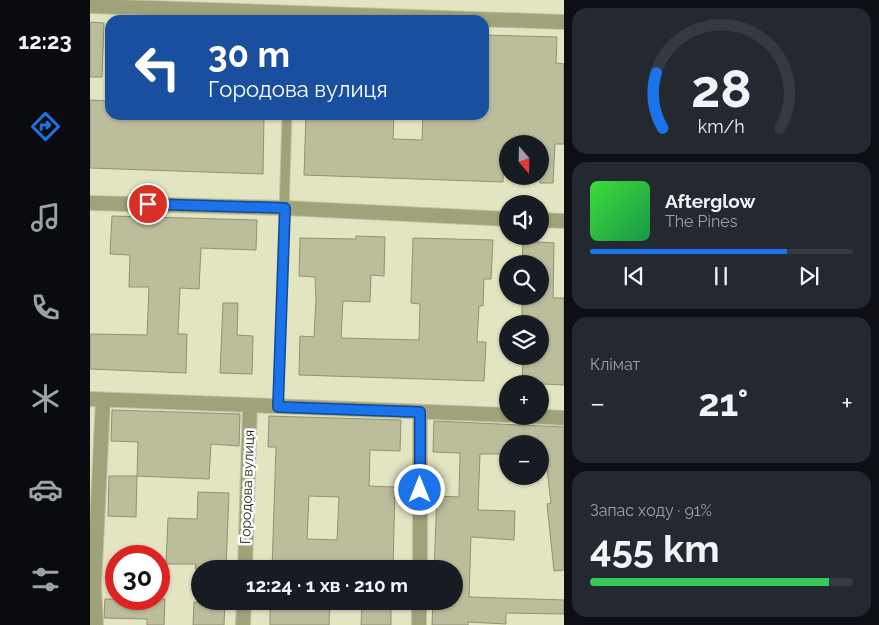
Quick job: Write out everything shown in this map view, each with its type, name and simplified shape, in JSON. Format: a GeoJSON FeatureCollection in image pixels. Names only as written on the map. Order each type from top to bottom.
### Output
{"type":"FeatureCollection","features":[{"type":"Feature","properties":{"kind":"street"},"geometry":{"type":"LineString","coordinates":[[90,6],[268,15]]}},
{"type":"Feature","properties":{"kind":"street"},"geometry":{"type":"LineString","coordinates":[[489,20],[564,22]]}},
{"type":"Feature","properties":{"kind":"street"},"geometry":{"type":"LineString","coordinates":[[90,203],[285,208],[499,219]]}},
{"type":"Feature","properties":{"kind":"street"},"geometry":{"type":"LineString","coordinates":[[549,221],[564,222]]}},
{"type":"Feature","properties":{"kind":"street"},"geometry":{"type":"LineString","coordinates":[[96,625],[92,587],[96,400],[499,416]]}},
{"type":"Feature","properties":{"kind":"street","name":"Городова вулиця"},"geometry":{"type":"LineString","coordinates":[[245,560],[250,406]]}},
{"type":"Feature","properties":{"kind":"street"},"geometry":{"type":"LineString","coordinates":[[420,412],[420,560]]}},
{"type":"Feature","properties":{"kind":"street"},"geometry":{"type":"LineString","coordinates":[[549,417],[564,418]]}},
{"type":"Feature","properties":{"kind":"street"},"geometry":{"type":"LineString","coordinates":[[243,625],[244,610]]}},
{"type":"Feature","properties":{"kind":"street"},"geometry":{"type":"LineString","coordinates":[[419,610],[419,625]]}},
{"type":"Feature","properties":{"kind":"lane"},"geometry":{"type":"LineString","coordinates":[[278,407],[287,120]]}},
{"type":"Feature","properties":{"kind":"building"},"geometry":{"type":"Polygon","coordinates":[[[90,22],[104,23],[102,77],[90,77],[90,22]]]}},
{"type":"Feature","properties":{"kind":"building"},"geometry":{"type":"Polygon","coordinates":[[[489,35],[557,37],[556,63],[564,64],[564,144],[555,144],[553,183],[549,183],[549,135],[499,135],[499,182],[304,175],[306,120],[394,120],[393,139],[422,140],[423,120],[489,120],[489,35]]]}},
{"type":"Feature","properties":{"kind":"building"},"geometry":{"type":"Polygon","coordinates":[[[90,100],[105,101],[105,120],[264,120],[263,174],[90,168],[90,100]]]}},
{"type":"Feature","properties":{"kind":"building"},"geometry":{"type":"Polygon","coordinates":[[[112,216],[257,220],[256,250],[201,248],[199,289],[180,288],[178,334],[187,334],[186,373],[90,369],[90,334],[147,335],[149,287],[129,287],[130,255],[110,254],[112,216]]]}},
{"type":"Feature","properties":{"kind":"building"},"geometry":{"type":"Polygon","coordinates":[[[356,236],[385,237],[384,276],[371,275],[370,302],[343,301],[341,338],[419,340],[420,304],[411,303],[413,238],[493,240],[491,279],[484,279],[483,306],[479,306],[477,342],[486,342],[484,381],[299,375],[300,336],[314,337],[316,300],[315,277],[299,276],[300,238],[356,239],[356,236]]]}},
{"type":"Feature","properties":{"kind":"building"},"geometry":{"type":"Polygon","coordinates":[[[549,243],[554,243],[553,298],[564,298],[564,385],[549,384],[549,375],[522,375],[523,365],[549,365],[549,315],[522,315],[522,305],[549,305],[549,255],[522,255],[523,245],[549,245],[549,243]]]}},
{"type":"Feature","properties":{"kind":"building"},"geometry":{"type":"Polygon","coordinates":[[[223,303],[238,303],[237,335],[253,336],[252,374],[220,373],[223,303]]]}},
{"type":"Feature","properties":{"kind":"building"},"geometry":{"type":"Polygon","coordinates":[[[112,410],[240,414],[239,446],[211,444],[209,479],[137,476],[138,442],[111,441],[112,410]]]}},
{"type":"Feature","properties":{"kind":"building"},"geometry":{"type":"Polygon","coordinates":[[[269,416],[401,420],[400,451],[370,450],[369,486],[395,487],[393,560],[272,560],[276,447],[268,447],[269,416]],[[309,496],[307,539],[337,540],[339,497],[309,496]]]}},
{"type":"Feature","properties":{"kind":"building"},"geometry":{"type":"Polygon","coordinates":[[[434,421],[564,427],[564,570],[554,571],[547,504],[551,503],[549,485],[549,435],[499,435],[499,454],[480,454],[478,510],[515,511],[514,540],[471,537],[469,597],[564,600],[564,614],[506,613],[506,624],[468,622],[468,625],[432,625],[433,610],[463,610],[463,560],[434,560],[437,496],[459,497],[460,453],[433,452],[434,421]]]}},
{"type":"Feature","properties":{"kind":"building"},"geometry":{"type":"Polygon","coordinates":[[[109,476],[137,476],[136,517],[108,516],[109,476]]]}},
{"type":"Feature","properties":{"kind":"building"},"geometry":{"type":"Polygon","coordinates":[[[198,492],[229,493],[226,560],[191,560],[191,564],[170,564],[170,545],[167,545],[168,518],[197,519],[198,492]]]}},
{"type":"Feature","properties":{"kind":"building"},"geometry":{"type":"Polygon","coordinates":[[[105,599],[105,610],[165,610],[164,625],[147,625],[147,619],[104,618],[105,599]]]}},
{"type":"Feature","properties":{"kind":"building"},"geometry":{"type":"Polygon","coordinates":[[[194,610],[225,610],[224,625],[193,625],[194,610]]]}},
{"type":"Feature","properties":{"kind":"building"},"geometry":{"type":"Polygon","coordinates":[[[270,610],[330,610],[329,625],[270,625],[270,610]]]}},
{"type":"Feature","properties":{"kind":"building"},"geometry":{"type":"Polygon","coordinates":[[[362,610],[391,610],[391,625],[361,625],[362,610]]]}},
{"type":"Feature","properties":{"kind":"route"},"geometry":{"type":"LineString","coordinates":[[148,204],[285,208],[278,407],[420,412],[420,490]]}}]}
